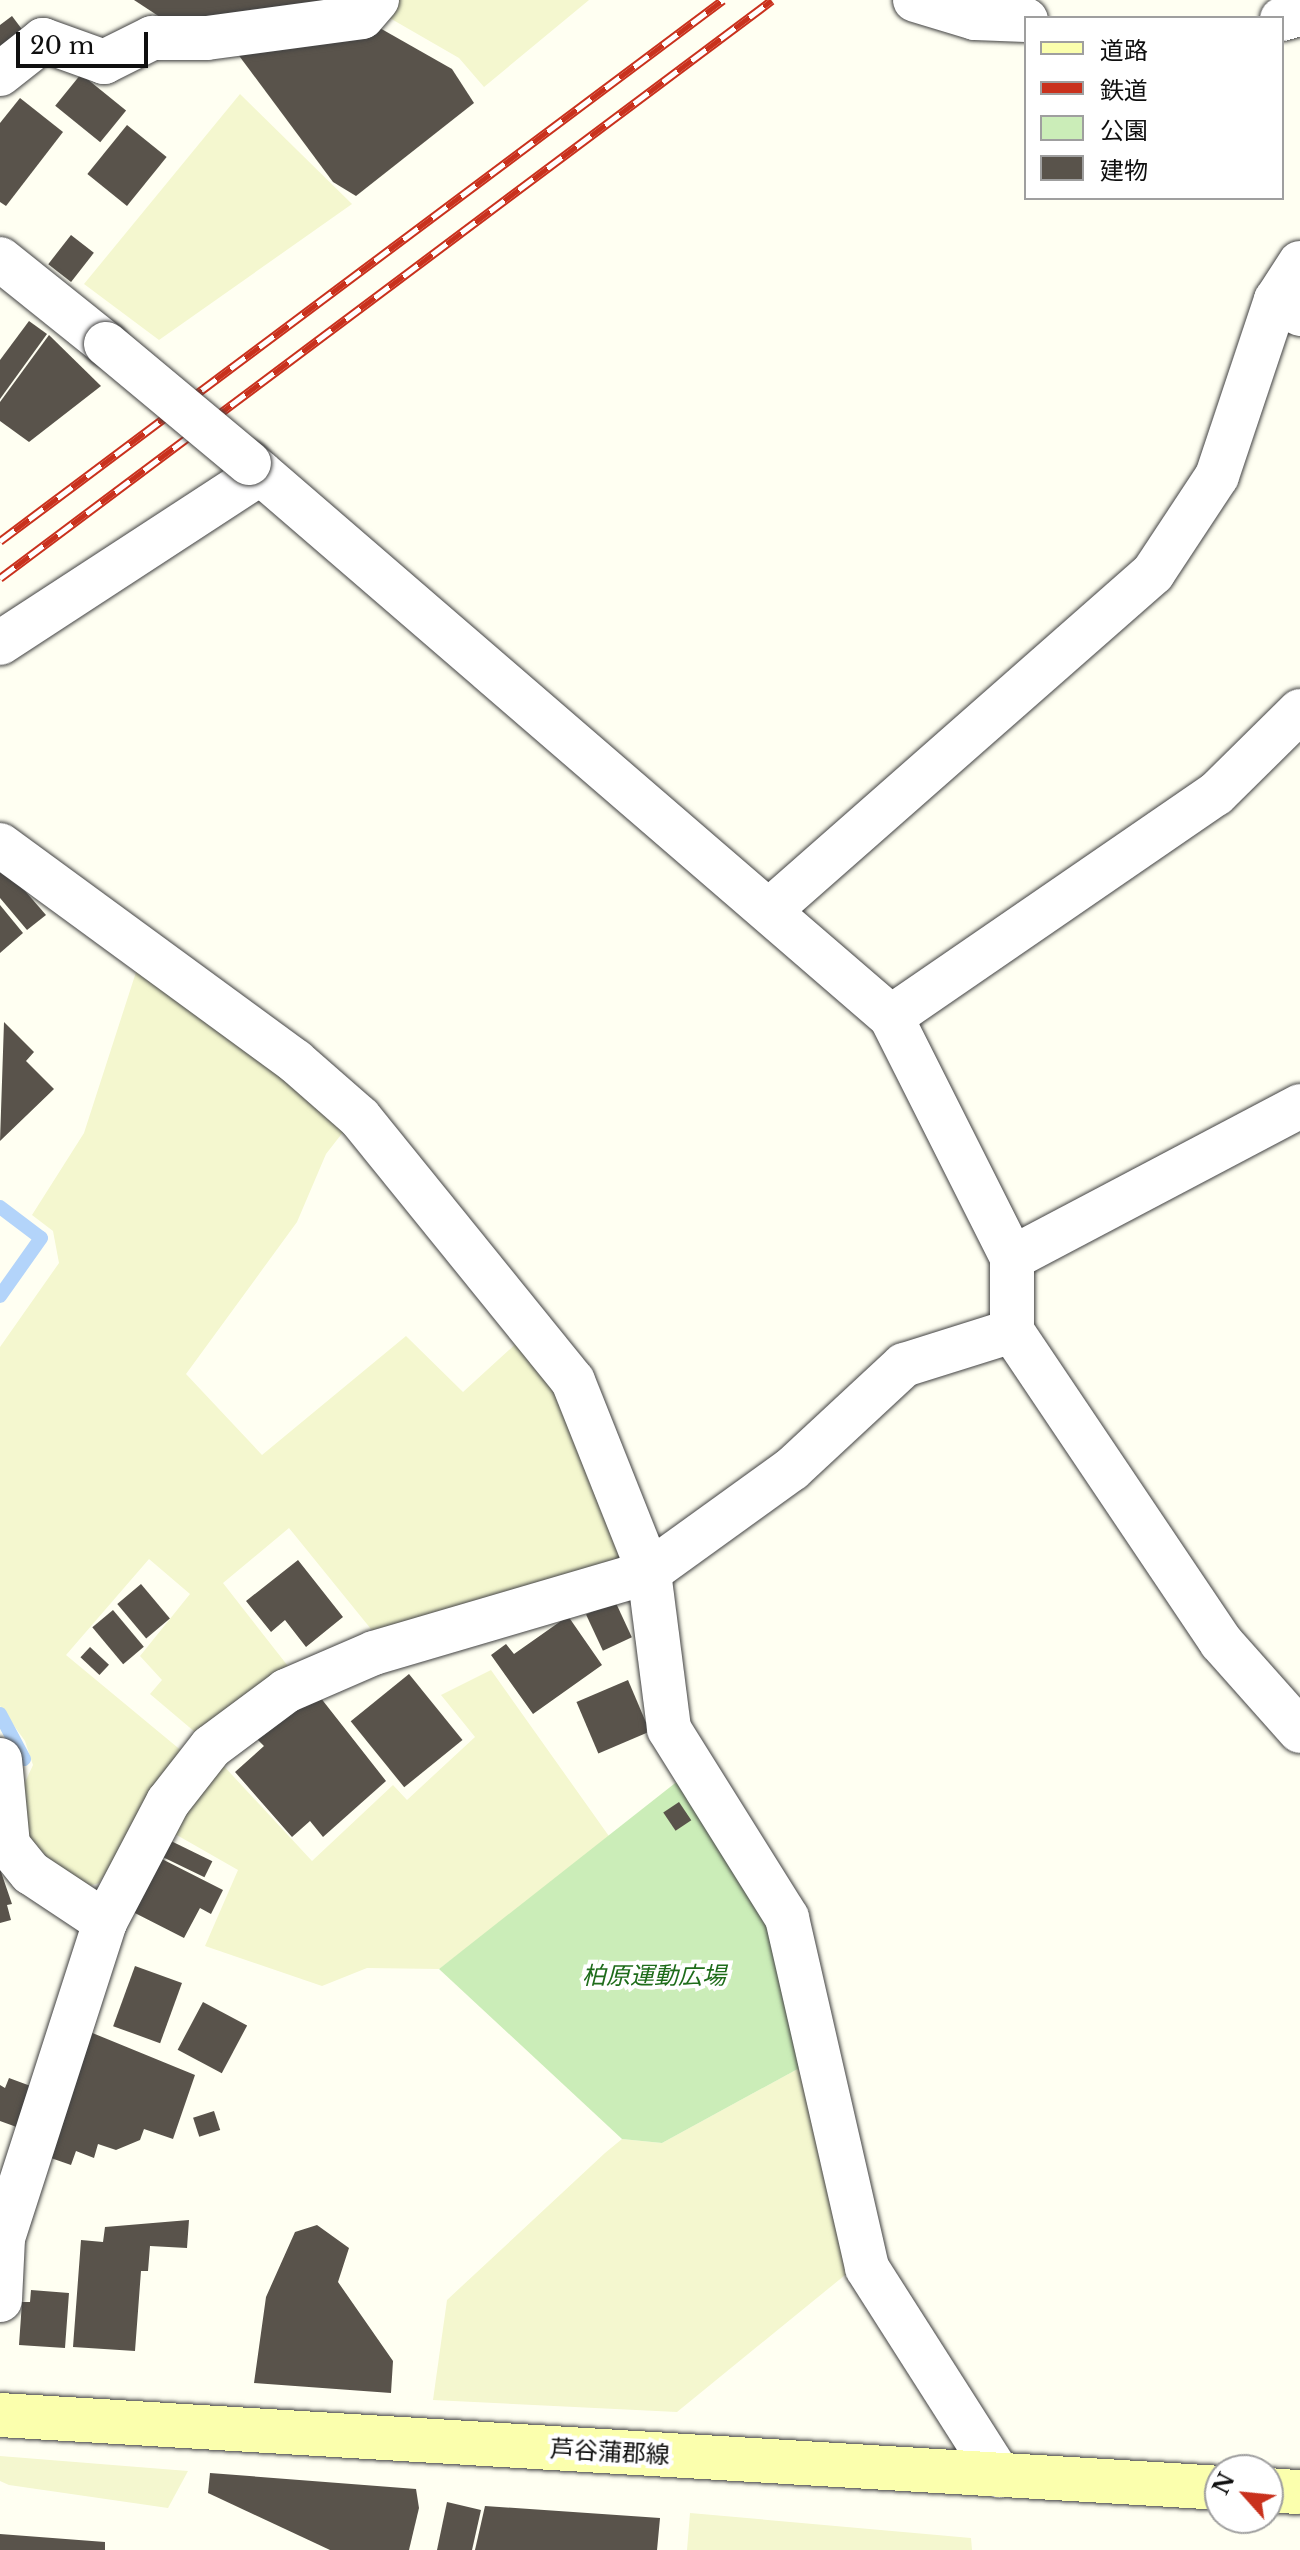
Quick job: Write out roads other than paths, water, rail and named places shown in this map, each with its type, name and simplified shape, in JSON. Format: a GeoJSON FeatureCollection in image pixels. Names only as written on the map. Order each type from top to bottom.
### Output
{"type":"FeatureCollection","features":[{"type":"Feature","properties":{"kind":"main road","name":"芦谷蒲郡線"},"geometry":{"type":"LineString","coordinates":[[0,2415],[1204,2487]]}},
{"type":"Feature","properties":{"kind":"street"},"geometry":{"type":"LineString","coordinates":[[0,74],[43,40],[104,62],[152,38],[207,38],[362,17],[377,0]]}},
{"type":"Feature","properties":{"kind":"street"},"geometry":{"type":"LineString","coordinates":[[915,0],[975,18],[1024,20]]}},
{"type":"Feature","properties":{"kind":"street"},"geometry":{"type":"LineString","coordinates":[[0,259],[255,468],[771,909],[891,1017],[1012,1258],[1012,1331],[1221,1642],[1300,1731]]}},
{"type":"Feature","properties":{"kind":"street"},"geometry":{"type":"LineString","coordinates":[[771,909],[1153,573],[1217,476],[1288,307],[1300,263]]}},
{"type":"Feature","properties":{"kind":"street"},"geometry":{"type":"LineString","coordinates":[[0,643],[255,468]]}},
{"type":"Feature","properties":{"kind":"street"},"geometry":{"type":"LineString","coordinates":[[891,1017],[1216,794],[1300,711]]}},
{"type":"Feature","properties":{"kind":"street"},"geometry":{"type":"LineString","coordinates":[[0,845],[295,1061],[360,1118],[573,1381],[649,1572],[669,1729],[787,1918],[867,2268],[999,2475]]}},
{"type":"Feature","properties":{"kind":"street"},"geometry":{"type":"LineString","coordinates":[[1012,1258],[1300,1106]]}},
{"type":"Feature","properties":{"kind":"street"},"geometry":{"type":"LineString","coordinates":[[0,2300],[3,2238],[105,1922],[168,1802],[202,1758],[286,1691],[374,1653],[649,1572],[792,1469],[904,1365],[1012,1331]]}},
{"type":"Feature","properties":{"kind":"street"},"geometry":{"type":"LineString","coordinates":[[0,1760],[8,1845],[31,1873],[105,1922]]}},
{"type":"Feature","properties":{"kind":"waterway"},"geometry":{"type":"LineString","coordinates":[[0,1207],[41,1238],[0,1296]]}},
{"type":"Feature","properties":{"kind":"waterway"},"geometry":{"type":"LineString","coordinates":[[0,1714],[24,1759]]}},
{"type":"Feature","properties":{"kind":"railway"},"geometry":{"type":"LineString","coordinates":[[0,541],[723,0]]}},
{"type":"Feature","properties":{"kind":"railway"},"geometry":{"type":"LineString","coordinates":[[0,578],[772,0]]}},
{"type":"Feature","properties":{"kind":"park label","name":"柏原運動広場"},"geometry":{"type":"Point","coordinates":[654,1976]}}]}
